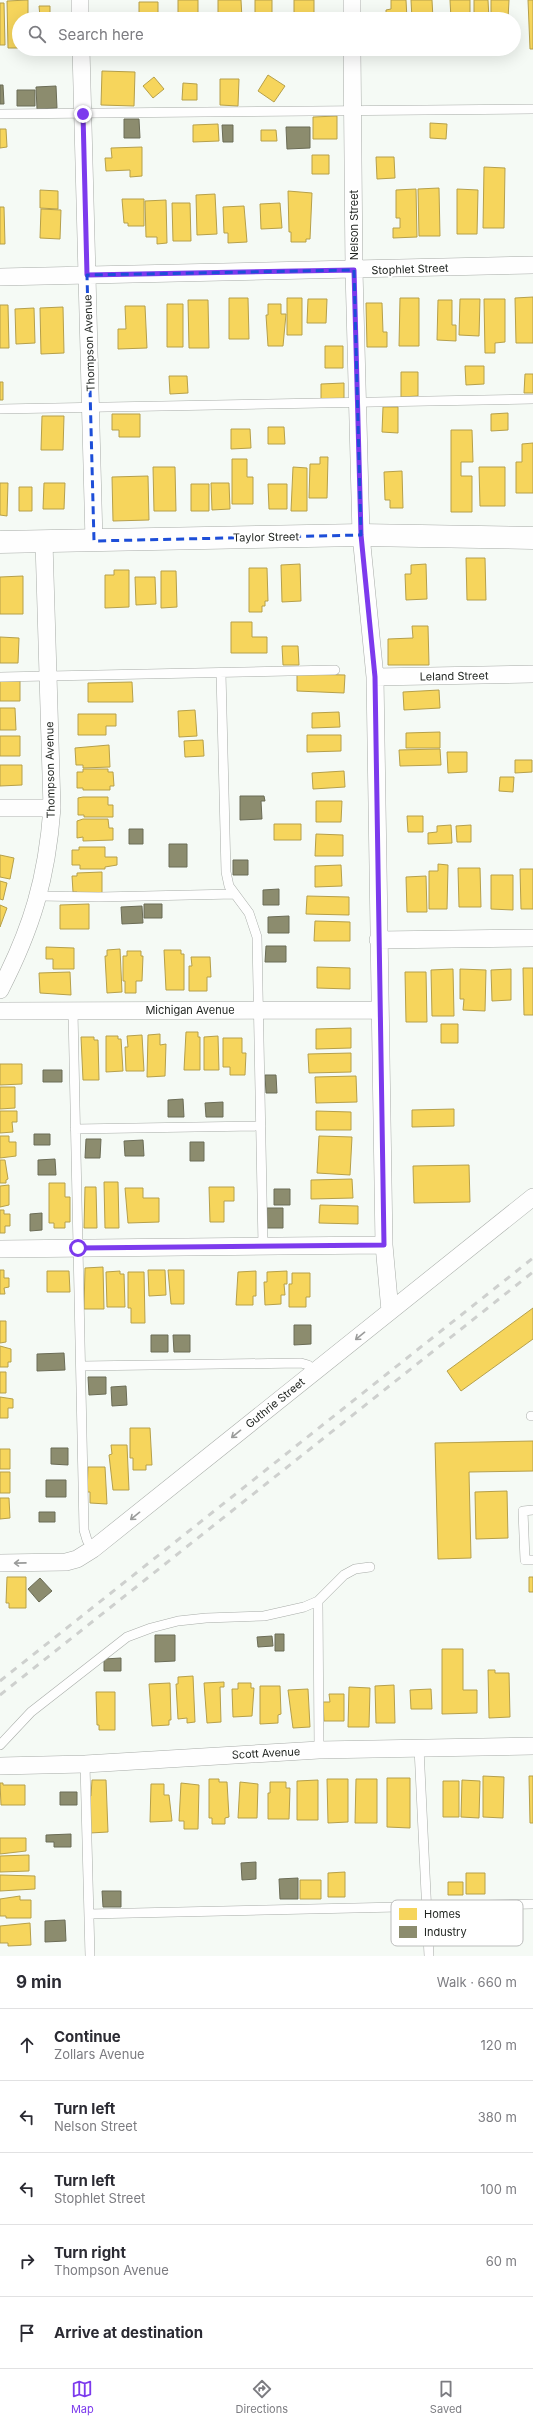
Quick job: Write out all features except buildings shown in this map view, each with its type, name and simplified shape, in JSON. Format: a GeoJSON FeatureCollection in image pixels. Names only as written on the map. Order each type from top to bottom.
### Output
{"type":"FeatureCollection","features":[{"type":"Feature","properties":{"kind":"main road","name":"Taylor Street"},"geometry":{"type":"LineString","coordinates":[[0,542],[361,535],[533,538]]}},
{"type":"Feature","properties":{"kind":"street"},"geometry":{"type":"LineString","coordinates":[[80,0],[80,12]]}},
{"type":"Feature","properties":{"kind":"street"},"geometry":{"type":"LineString","coordinates":[[352,0],[352,12]]}},
{"type":"Feature","properties":{"kind":"street","name":"Thompson Avenue"},"geometry":{"type":"LineString","coordinates":[[81,56],[94,541]]}},
{"type":"Feature","properties":{"kind":"street","name":"Nelson Street"},"geometry":{"type":"LineString","coordinates":[[352,56],[354,270],[361,535],[375,677],[379,1010],[384,1245],[390,1311]]}},
{"type":"Feature","properties":{"kind":"street","name":"Stophlet Street"},"geometry":{"type":"LineString","coordinates":[[0,277],[533,265]]}},
{"type":"Feature","properties":{"kind":"street","name":"Thompson Avenue"},"geometry":{"type":"LineString","coordinates":[[0,990],[29,928],[39,896],[49,848],[52,808],[44,542]]}},
{"type":"Feature","properties":{"kind":"street","name":"Leland Street"},"geometry":{"type":"LineString","coordinates":[[375,677],[533,674]]}},
{"type":"Feature","properties":{"kind":"street"},"geometry":{"type":"LineString","coordinates":[[0,808],[52,808]]}},
{"type":"Feature","properties":{"kind":"street"},"geometry":{"type":"LineString","coordinates":[[378,940],[533,938]]}},
{"type":"Feature","properties":{"kind":"street","name":"Michigan Avenue"},"geometry":{"type":"LineString","coordinates":[[0,1011],[379,1010]]}},
{"type":"Feature","properties":{"kind":"street","name":"Guthrie Street"},"geometry":{"type":"LineString","coordinates":[[0,1563],[66,1562],[77,1559],[93,1549],[533,1197]]}},
{"type":"Feature","properties":{"kind":"street"},"geometry":{"type":"LineString","coordinates":[[0,1248],[384,1245]]}},
{"type":"Feature","properties":{"kind":"street","name":"Scott Avenue"},"geometry":{"type":"LineString","coordinates":[[0,1766],[85,1764],[319,1750],[533,1746]]}},
{"type":"Feature","properties":{"kind":"lane"},"geometry":{"type":"LineString","coordinates":[[0,114],[533,109]]}},
{"type":"Feature","properties":{"kind":"lane"},"geometry":{"type":"LineString","coordinates":[[0,409],[357,401],[533,399]]}},
{"type":"Feature","properties":{"kind":"lane"},"geometry":{"type":"LineString","coordinates":[[0,676],[335,670]]}},
{"type":"Feature","properties":{"kind":"lane"},"geometry":{"type":"LineString","coordinates":[[221,673],[226,872],[229,886],[249,913],[257,937],[264,1246]]}},
{"type":"Feature","properties":{"kind":"lane"},"geometry":{"type":"LineString","coordinates":[[39,896],[99,897],[236,894]]}},
{"type":"Feature","properties":{"kind":"lane"},"geometry":{"type":"LineString","coordinates":[[73,1010],[84,1530],[87,1540],[93,1549]]}},
{"type":"Feature","properties":{"kind":"lane"},"geometry":{"type":"LineString","coordinates":[[75,1129],[261,1126]]}},
{"type":"Feature","properties":{"kind":"lane"},"geometry":{"type":"LineString","coordinates":[[81,1366],[301,1363],[308,1365],[315,1372]]}},
{"type":"Feature","properties":{"kind":"lane"},"geometry":{"type":"LineString","coordinates":[[533,1510],[523,1511],[525,1560],[533,1560]]}},
{"type":"Feature","properties":{"kind":"lane"},"geometry":{"type":"LineString","coordinates":[[0,1745],[31,1712],[127,1637],[151,1628],[178,1621],[206,1618],[264,1616],[285,1613],[318,1601],[344,1575],[355,1570],[370,1567]]}},
{"type":"Feature","properties":{"kind":"lane"},"geometry":{"type":"LineString","coordinates":[[318,1601],[319,1750]]}},
{"type":"Feature","properties":{"kind":"lane"},"geometry":{"type":"LineString","coordinates":[[419,1748],[425,1900]]}},
{"type":"Feature","properties":{"kind":"lane"},"geometry":{"type":"LineString","coordinates":[[85,1764],[90,1956]]}},
{"type":"Feature","properties":{"kind":"lane"},"geometry":{"type":"LineString","coordinates":[[523,1904],[533,1904]]}},
{"type":"Feature","properties":{"kind":"lane"},"geometry":{"type":"LineString","coordinates":[[89,1914],[391,1907]]}},
{"type":"Feature","properties":{"kind":"lane"},"geometry":{"type":"LineString","coordinates":[[428,1946],[429,1956]]}},
{"type":"Feature","properties":{"kind":"highlighted area"},"geometry":{"type":"Polygon","coordinates":[[[354,270],[361,535],[94,541],[87,275],[354,270]]]}},
{"type":"Feature","properties":{"kind":"railway"},"geometry":{"type":"LineString","coordinates":[[0,1681],[533,1258]]}},
{"type":"Feature","properties":{"kind":"railway"},"geometry":{"type":"LineString","coordinates":[[0,1695],[533,1272]]}},
{"type":"Feature","properties":{"kind":"route"},"geometry":{"type":"LineString","coordinates":[[78,1248],[384,1245],[379,1010],[375,677],[361,535],[354,270],[87,275],[83,114]]}}]}
